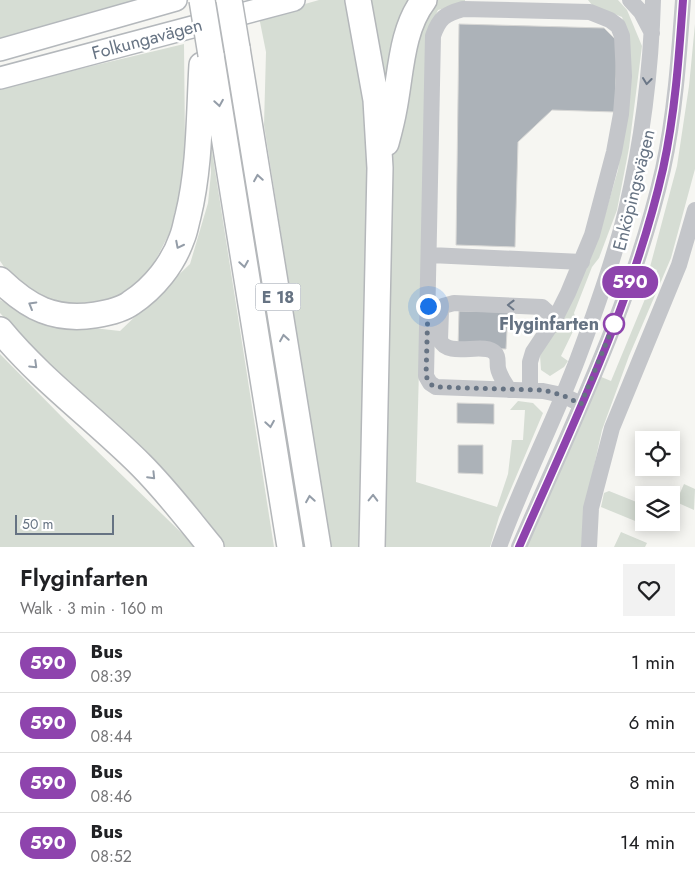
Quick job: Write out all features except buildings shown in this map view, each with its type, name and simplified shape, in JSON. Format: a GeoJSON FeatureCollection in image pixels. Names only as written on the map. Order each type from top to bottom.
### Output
{"type":"FeatureCollection","features":[{"type":"Feature","properties":{"kind":"highway","name":"E 18"},"geometry":{"type":"LineString","coordinates":[[230,0],[318,547]]}},
{"type":"Feature","properties":{"kind":"highway"},"geometry":{"type":"LineString","coordinates":[[358,0],[376,100],[380,168],[372,547]]}},
{"type":"Feature","properties":{"kind":"highway"},"geometry":{"type":"LineString","coordinates":[[380,168],[394,111],[402,60],[411,23],[424,0]]}},
{"type":"Feature","properties":{"kind":"highway"},"geometry":{"type":"LineString","coordinates":[[0,280],[16,296],[40,310],[64,316],[107,313],[130,304],[155,283],[170,261],[182,238],[192,198],[207,56],[203,7]]}},
{"type":"Feature","properties":{"kind":"highway","name":"E 18"},"geometry":{"type":"LineString","coordinates":[[207,56],[290,547]]}},
{"type":"Feature","properties":{"kind":"highway"},"geometry":{"type":"LineString","coordinates":[[0,330],[64,394],[140,464],[170,495],[211,547]]}},
{"type":"Feature","properties":{"kind":"main road","name":"Folkungavägen"},"geometry":{"type":"LineString","coordinates":[[0,50],[176,0]]}},
{"type":"Feature","properties":{"kind":"main road","name":"Folkungavägen"},"geometry":{"type":"LineString","coordinates":[[0,78],[294,0]]}},
{"type":"Feature","properties":{"kind":"street"},"geometry":{"type":"LineString","coordinates":[[630,0],[641,12],[652,33]]}},
{"type":"Feature","properties":{"kind":"street","name":"Enköpingsvägen"},"geometry":{"type":"LineString","coordinates":[[499,547],[580,351],[602,290],[626,211],[636,165],[644,112],[654,0]]}},
{"type":"Feature","properties":{"kind":"street","name":"Enköpingsvägen"},"geometry":{"type":"LineString","coordinates":[[519,547],[597,368],[635,268],[663,168],[672,115],[683,0]]}},
{"type":"Feature","properties":{"kind":"street"},"geometry":{"type":"LineString","coordinates":[[682,19],[692,0]]}},
{"type":"Feature","properties":{"kind":"street"},"geometry":{"type":"LineString","coordinates":[[530,390],[530,362],[533,352],[555,319],[582,262],[592,235],[614,152],[621,114],[624,76],[622,36],[618,26],[610,20],[590,12],[463,9],[450,12],[441,19],[433,36],[430,255],[426,376],[430,384],[436,387],[509,390],[530,390],[543,390],[562,395],[581,404]]}},
{"type":"Feature","properties":{"kind":"street"},"geometry":{"type":"LineString","coordinates":[[589,547],[591,508],[612,428],[679,265],[695,210]]}},
{"type":"Feature","properties":{"kind":"street"},"geometry":{"type":"LineString","coordinates":[[430,255],[582,262]]}},
{"type":"Feature","properties":{"kind":"street"},"geometry":{"type":"LineString","coordinates":[[509,390],[498,370],[498,358],[495,352],[448,348],[441,344],[441,311],[443,306],[454,303],[542,306],[555,319]]}},
{"type":"Feature","properties":{"kind":"shaded area"},"geometry":{"type":"Polygon","coordinates":[[[0,0],[150,0],[0,43],[0,0]]]}},
{"type":"Feature","properties":{"kind":"shaded area"},"geometry":{"type":"Polygon","coordinates":[[[319,0],[346,0],[363,97],[369,199],[364,547],[330,547],[264,125],[266,52],[259,17],[319,0]]]}},
{"type":"Feature","properties":{"kind":"shaded area"},"geometry":{"type":"Polygon","coordinates":[[[369,0],[465,0],[465,3],[438,10],[428,32],[416,482],[497,507],[508,474],[512,440],[523,440],[525,410],[510,410],[518,401],[533,403],[543,413],[499,517],[490,547],[385,547],[390,227],[369,0]]]}},
{"type":"Feature","properties":{"kind":"shaded area"},"geometry":{"type":"Polygon","coordinates":[[[588,0],[618,0],[627,10],[642,46],[629,148],[617,210],[599,258],[592,267],[574,313],[577,323],[561,356],[568,361],[564,367],[550,376],[541,370],[540,355],[597,242],[618,170],[630,82],[628,35],[622,17],[592,5],[588,0]]]}},
{"type":"Feature","properties":{"kind":"shaded area"},"geometry":{"type":"Polygon","coordinates":[[[695,24],[695,169],[671,258],[629,356],[602,430],[588,494],[581,547],[525,547],[599,376],[611,381],[657,270],[650,267],[677,166],[689,86],[695,24]]]}},
{"type":"Feature","properties":{"kind":"shaded area"},"geometry":{"type":"Polygon","coordinates":[[[184,44],[185,143],[181,190],[171,230],[148,275],[115,301],[71,308],[36,297],[7,271],[0,261],[0,88],[184,44]]]}},
{"type":"Feature","properties":{"kind":"shaded area"},"geometry":{"type":"Polygon","coordinates":[[[210,138],[274,547],[225,547],[203,515],[154,463],[49,365],[0,313],[0,300],[35,317],[76,326],[120,331],[190,264],[208,203],[211,173],[210,138]]]}},
{"type":"Feature","properties":{"kind":"shaded area"},"geometry":{"type":"Polygon","coordinates":[[[0,354],[61,416],[196,547],[0,547],[0,354]]]}},
{"type":"Feature","properties":{"kind":"shaded area"},"geometry":{"type":"Polygon","coordinates":[[[684,484],[695,489],[694,510],[680,504],[680,493],[684,484]]]}},
{"type":"Feature","properties":{"kind":"shaded area"},"geometry":{"type":"Polygon","coordinates":[[[609,491],[635,501],[635,521],[601,507],[604,493],[609,491]]]}},
{"type":"Feature","properties":{"kind":"shaded area"},"geometry":{"type":"Polygon","coordinates":[[[621,532],[647,543],[645,547],[614,547],[621,532]]]}},
{"type":"Feature","properties":{"kind":"bus line","name":"590"},"geometry":{"type":"LineString","coordinates":[[519,547],[597,368],[635,268],[663,168],[678,72],[683,0]]}},
{"type":"Feature","properties":{"kind":"place","name":"Flyginfarten"},"geometry":{"type":"Point","coordinates":[614,324]}},
{"type":"Feature","properties":{"kind":"route"},"geometry":{"type":"LineString","coordinates":[[428,306],[426,376],[430,384],[436,387],[543,390],[562,395],[581,404],[614,324]]}}]}
